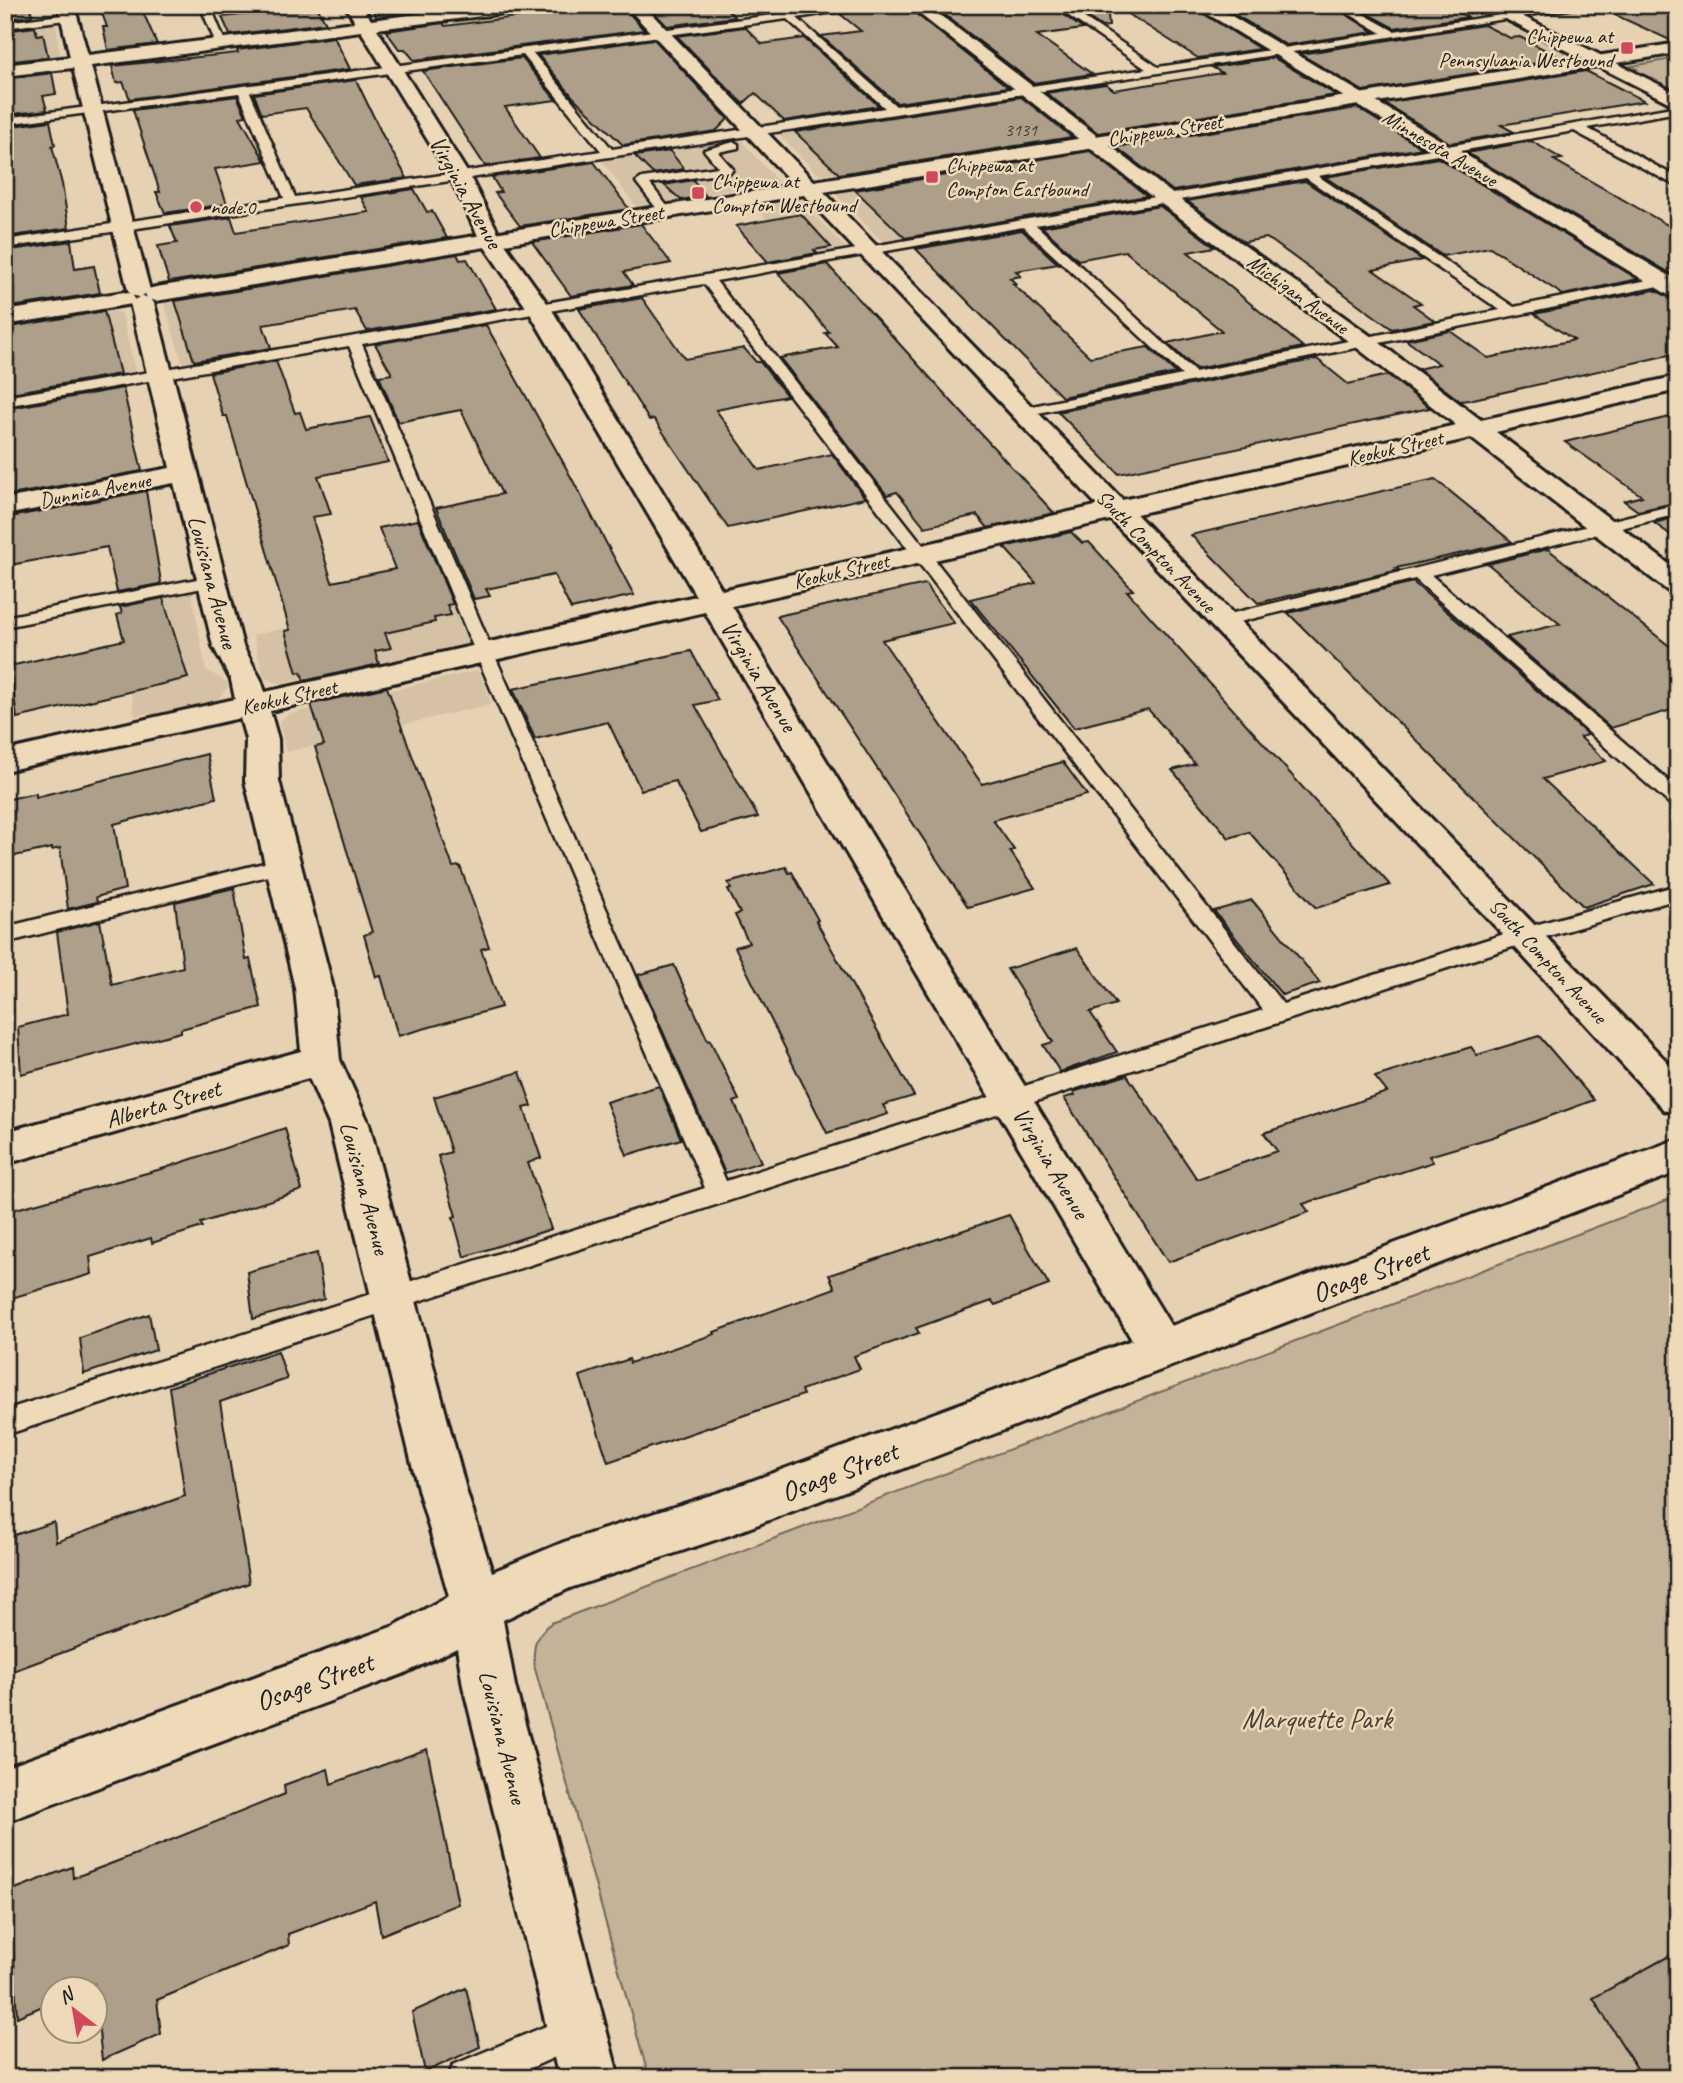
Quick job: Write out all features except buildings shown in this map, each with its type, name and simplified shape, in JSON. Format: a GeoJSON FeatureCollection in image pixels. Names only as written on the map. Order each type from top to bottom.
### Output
{"type":"FeatureCollection","features":[{"type":"Feature","properties":{"kind":"street"},"geometry":{"type":"LineString","coordinates":[[5,71],[221,44],[359,16],[529,5]]}},
{"type":"Feature","properties":{"kind":"street","name":"South Compton Avenue"},"geometry":{"type":"LineString","coordinates":[[633,5],[1525,935],[1678,1099]]}},
{"type":"Feature","properties":{"kind":"street","name":"Michigan Avenue"},"geometry":{"type":"LineString","coordinates":[[916,5],[1167,199],[1364,342],[1678,584]]}},
{"type":"Feature","properties":{"kind":"street","name":"Minnesota Avenue"},"geometry":{"type":"LineString","coordinates":[[1201,5],[1672,284]]}},
{"type":"Feature","properties":{"kind":"street"},"geometry":{"type":"LineString","coordinates":[[1486,5],[1678,101]]}},
{"type":"Feature","properties":{"kind":"street","name":"Louisiana Avenue"},"geometry":{"type":"LineString","coordinates":[[68,11],[230,653],[246,680],[264,746],[262,781],[314,988],[321,1060],[349,1124],[443,1493],[466,1563],[477,1609],[489,1686],[589,2078]]}},
{"type":"Feature","properties":{"kind":"street","name":"Virginia Avenue"},"geometry":{"type":"LineString","coordinates":[[359,16],[459,175],[491,240],[540,310],[1013,1098],[1161,1351]]}},
{"type":"Feature","properties":{"kind":"street","name":"Chippewa Street"},"geometry":{"type":"LineString","coordinates":[[5,318],[1678,48]]}},
{"type":"Feature","properties":{"kind":"street","name":"Keokuk Street"},"geometry":{"type":"LineString","coordinates":[[5,761],[1678,383]]}},
{"type":"Feature","properties":{"kind":"street","name":"Dunnica Avenue"},"geometry":{"type":"LineString","coordinates":[[5,507],[184,473]]}},
{"type":"Feature","properties":{"kind":"street","name":"Alberta Street"},"geometry":{"type":"LineString","coordinates":[[5,1148],[321,1060]]}},
{"type":"Feature","properties":{"kind":"street","name":"Osage Street"},"geometry":{"type":"LineString","coordinates":[[5,1795],[403,1648],[431,1635],[501,1593],[564,1566],[730,1512],[1678,1156]]}},
{"type":"Feature","properties":{"kind":"lane"},"geometry":{"type":"LineString","coordinates":[[205,5],[221,44]]}},
{"type":"Feature","properties":{"kind":"lane"},"geometry":{"type":"LineString","coordinates":[[5,121],[871,5]]}},
{"type":"Feature","properties":{"kind":"lane"},"geometry":{"type":"LineString","coordinates":[[1058,5],[1157,71]]}},
{"type":"Feature","properties":{"kind":"lane"},"geometry":{"type":"LineString","coordinates":[[1339,5],[1393,35]]}},
{"type":"Feature","properties":{"kind":"lane"},"geometry":{"type":"LineString","coordinates":[[665,211],[642,182],[727,169],[710,150],[758,137],[895,111],[1590,5]]}},
{"type":"Feature","properties":{"kind":"lane"},"geometry":{"type":"LineString","coordinates":[[5,25],[68,11]]}},
{"type":"Feature","properties":{"kind":"lane"},"geometry":{"type":"LineString","coordinates":[[789,16],[895,111]]}},
{"type":"Feature","properties":{"kind":"lane"},"geometry":{"type":"LineString","coordinates":[[526,51],[610,153]]}},
{"type":"Feature","properties":{"kind":"lane"},"geometry":{"type":"LineString","coordinates":[[243,89],[291,201]]}},
{"type":"Feature","properties":{"kind":"lane"},"geometry":{"type":"LineString","coordinates":[[5,402],[1678,109]]}},
{"type":"Feature","properties":{"kind":"lane"},"geometry":{"type":"LineString","coordinates":[[1576,127],[1678,183]]}},
{"type":"Feature","properties":{"kind":"lane"},"geometry":{"type":"LineString","coordinates":[[5,244],[610,153],[758,137]]}},
{"type":"Feature","properties":{"kind":"lane"},"geometry":{"type":"LineString","coordinates":[[1308,174],[1512,312]]}},
{"type":"Feature","properties":{"kind":"lane"},"geometry":{"type":"LineString","coordinates":[[1026,223],[1193,378]]}},
{"type":"Feature","properties":{"kind":"lane"},"geometry":{"type":"LineString","coordinates":[[707,279],[1279,1015]]}},
{"type":"Feature","properties":{"kind":"lane"},"geometry":{"type":"LineString","coordinates":[[1023,412],[1512,312],[1672,284]]}},
{"type":"Feature","properties":{"kind":"lane"},"geometry":{"type":"LineString","coordinates":[[354,342],[485,653],[719,1193]]}},
{"type":"Feature","properties":{"kind":"lane"},"geometry":{"type":"LineString","coordinates":[[1223,621],[1678,509]]}},
{"type":"Feature","properties":{"kind":"lane"},"geometry":{"type":"LineString","coordinates":[[1419,573],[1678,800]]}},
{"type":"Feature","properties":{"kind":"lane"},"geometry":{"type":"LineString","coordinates":[[5,622],[212,581]]}},
{"type":"Feature","properties":{"kind":"lane"},"geometry":{"type":"LineString","coordinates":[[5,935],[284,865]]}},
{"type":"Feature","properties":{"kind":"lane"},"geometry":{"type":"LineString","coordinates":[[5,1423],[1525,935],[1678,892]]}},
{"type":"Feature","properties":{"kind":"lane"},"geometry":{"type":"LineString","coordinates":[[466,2078],[577,2030]]}},
{"type":"Feature","properties":{"kind":"shaded area"},"geometry":{"type":"Polygon","coordinates":[[[56,21],[60,58],[21,63],[15,26],[56,21]]]}},
{"type":"Feature","properties":{"kind":"shaded area"},"geometry":{"type":"Polygon","coordinates":[[[1500,21],[1569,57],[1545,62],[1473,25],[1500,21]]]}},
{"type":"Feature","properties":{"kind":"shaded area"},"geometry":{"type":"Polygon","coordinates":[[[857,120],[904,164],[825,175],[817,173],[776,132],[857,120]]]}},
{"type":"Feature","properties":{"kind":"shaded area"},"geometry":{"type":"Polygon","coordinates":[[[739,137],[778,182],[636,207],[599,157],[739,137]]]}},
{"type":"Feature","properties":{"kind":"shaded area"},"geometry":{"type":"Polygon","coordinates":[[[878,185],[929,237],[885,244],[838,197],[838,193],[844,190],[878,185]]]}},
{"type":"Feature","properties":{"kind":"shaded area"},"geometry":{"type":"Polygon","coordinates":[[[797,198],[849,252],[801,260],[754,205],[797,198]]]}},
{"type":"Feature","properties":{"kind":"shaded area"},"geometry":{"type":"Polygon","coordinates":[[[240,289],[261,354],[184,367],[164,303],[240,289]]]}},
{"type":"Feature","properties":{"kind":"shaded area"},"geometry":{"type":"Polygon","coordinates":[[[110,310],[122,313],[136,376],[43,392],[35,322],[110,310]]]}},
{"type":"Feature","properties":{"kind":"shaded area"},"geometry":{"type":"Polygon","coordinates":[[[191,589],[206,670],[227,682],[228,687],[218,699],[206,706],[161,717],[154,717],[149,713],[135,716],[118,603],[191,589]]]}},
{"type":"Feature","properties":{"kind":"shaded area"},"geometry":{"type":"Polygon","coordinates":[[[450,593],[470,643],[285,683],[276,683],[264,677],[253,635],[450,593]]]}},
{"type":"Feature","properties":{"kind":"shaded area"},"geometry":{"type":"Polygon","coordinates":[[[479,670],[492,704],[286,752],[279,722],[289,714],[479,670]]]}},
{"type":"Feature","properties":{"kind":"green space"},"geometry":{"type":"Polygon","coordinates":[[[1678,58],[1678,93],[1633,70],[1637,69],[1631,66],[1678,58]]]}},
{"type":"Feature","properties":{"kind":"green space","name":"Marquette Park"},"geometry":{"type":"Polygon","coordinates":[[[1678,1196],[1678,2078],[649,2078],[534,1665],[536,1641],[546,1627],[1678,1196]]]}},
{"type":"Feature","properties":{"kind":"place","name":"Chippewa at Pennsylvania Westbound"},"geometry":{"type":"Point","coordinates":[1627,48]}},
{"type":"Feature","properties":{"kind":"place","name":"Chippewa at Compton Eastbound"},"geometry":{"type":"Point","coordinates":[932,177]}},
{"type":"Feature","properties":{"kind":"place","name":"Chippewa at Compton Westbound"},"geometry":{"type":"Point","coordinates":[698,193]}},
{"type":"Feature","properties":{"kind":"place","name":"node.0"},"geometry":{"type":"Point","coordinates":[196,207]}}]}
